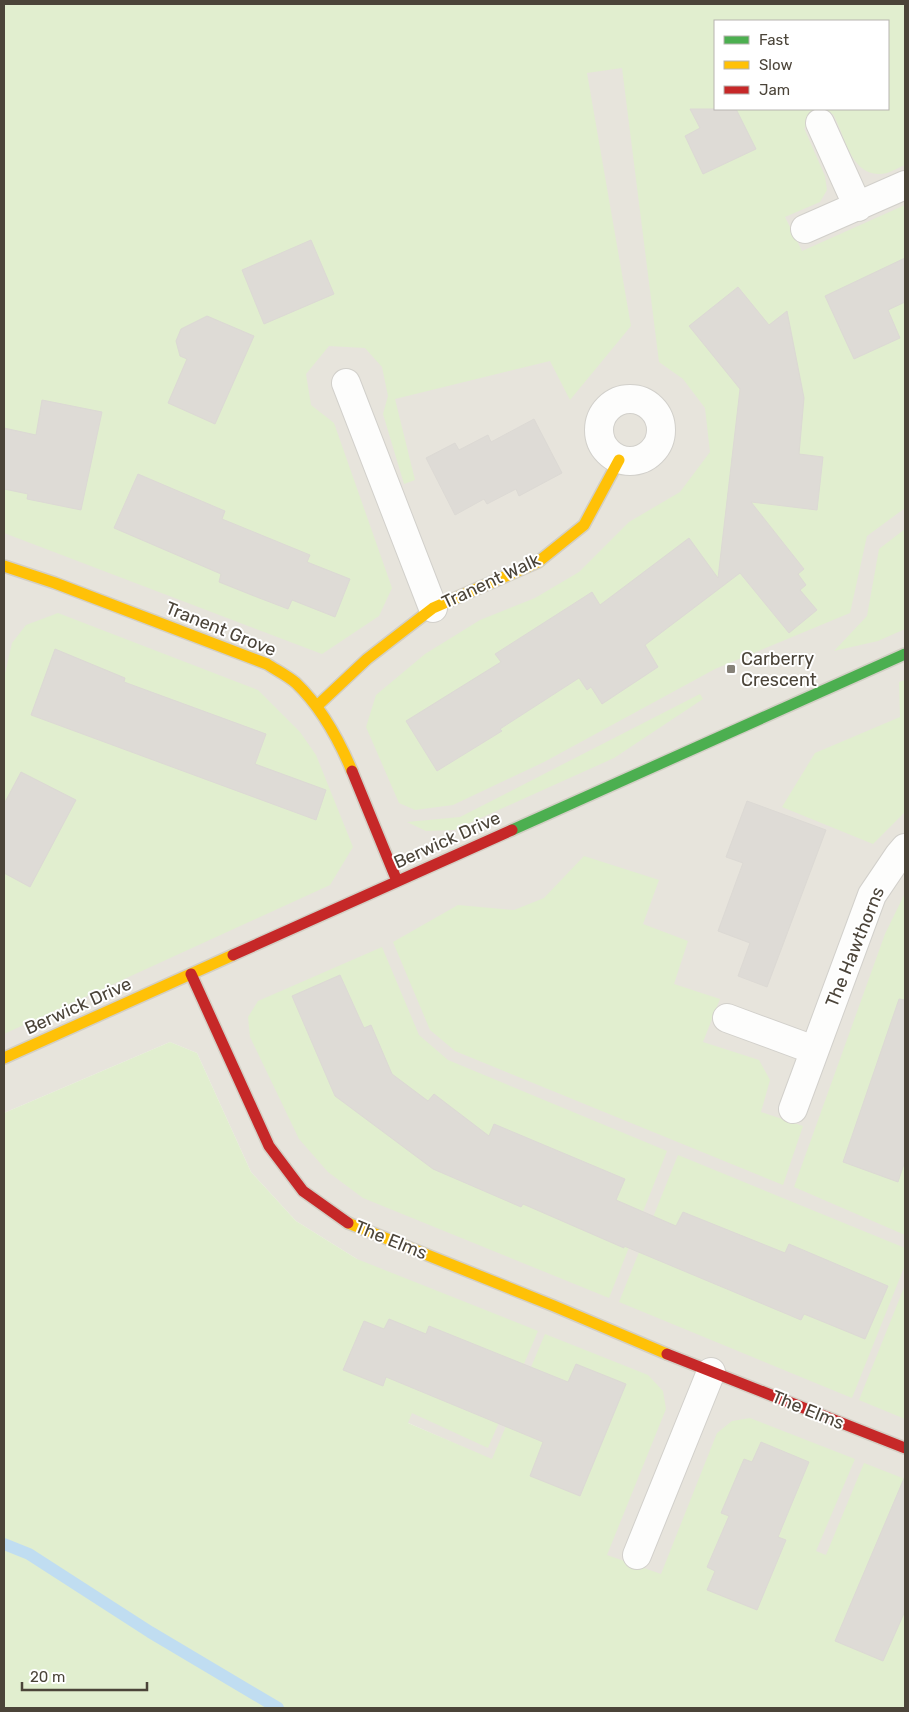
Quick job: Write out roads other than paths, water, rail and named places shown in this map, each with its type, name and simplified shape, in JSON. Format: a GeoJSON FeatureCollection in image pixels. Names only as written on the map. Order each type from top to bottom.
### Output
{"type":"FeatureCollection","features":[{"type":"Feature","properties":{"kind":"street"},"geometry":{"type":"LineString","coordinates":[[820,124],[858,207]]}},
{"type":"Feature","properties":{"kind":"street"},"geometry":{"type":"LineString","coordinates":[[805,229],[905,185]]}},
{"type":"Feature","properties":{"kind":"street","name":"Tranent Walk"},"geometry":{"type":"LineString","coordinates":[[346,383],[433,608]]}},
{"type":"Feature","properties":{"kind":"street","name":"Tranent Walk"},"geometry":{"type":"LineString","coordinates":[[317,706],[367,659],[433,608],[538,562],[584,526],[619,460]]}},
{"type":"Feature","properties":{"kind":"street","name":"Tranent Grove"},"geometry":{"type":"LineString","coordinates":[[4,566],[55,583],[267,664],[294,682],[317,706],[345,754],[397,881]]}},
{"type":"Feature","properties":{"kind":"street","name":"Berwick Drive"},"geometry":{"type":"LineString","coordinates":[[4,1058],[905,654]]}},
{"type":"Feature","properties":{"kind":"street","name":"The Hawthorns"},"geometry":{"type":"LineString","coordinates":[[793,1110],[872,895],[905,848]]}},
{"type":"Feature","properties":{"kind":"street","name":"The Elms"},"geometry":{"type":"LineString","coordinates":[[191,974],[269,1146],[303,1191],[345,1222],[545,1302],[712,1372],[905,1448]]}},
{"type":"Feature","properties":{"kind":"street"},"geometry":{"type":"LineString","coordinates":[[727,1018],[814,1050]]}},
{"type":"Feature","properties":{"kind":"street"},"geometry":{"type":"LineString","coordinates":[[637,1555],[712,1372]]}},
{"type":"Feature","properties":{"kind":"waterway"},"geometry":{"type":"LineString","coordinates":[[4,1544],[29,1554],[150,1632],[278,1708]]}},
{"type":"Feature","properties":{"kind":"place","name":"Carberry Crescent"},"geometry":{"type":"Point","coordinates":[731,669]}}]}
